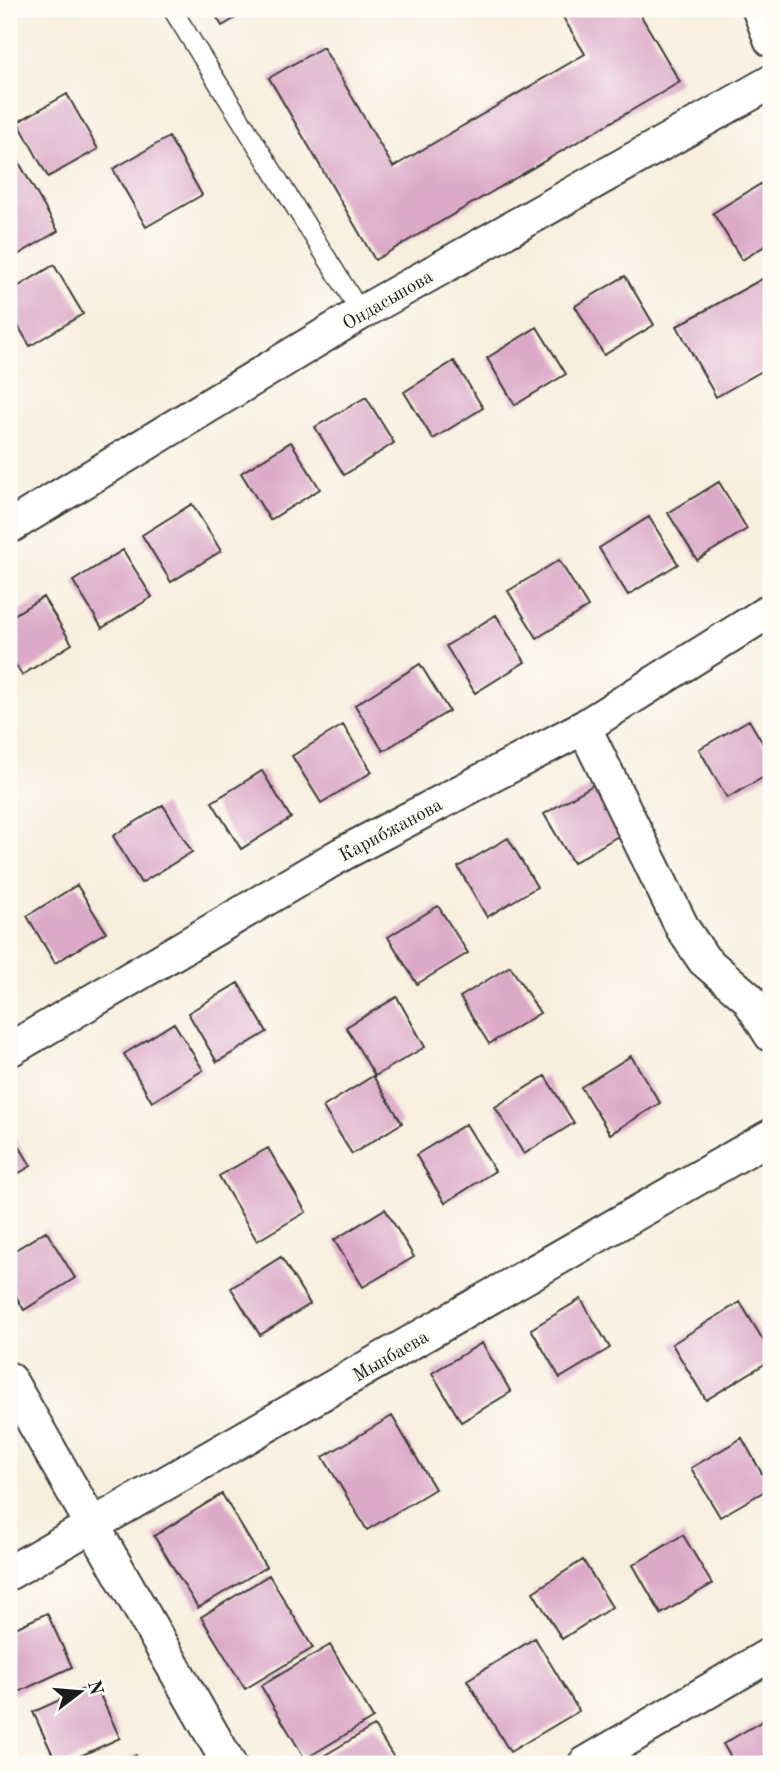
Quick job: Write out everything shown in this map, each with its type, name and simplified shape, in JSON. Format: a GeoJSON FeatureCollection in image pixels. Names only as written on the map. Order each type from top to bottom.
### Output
{"type":"FeatureCollection","features":[{"type":"Feature","properties":{"kind":"street"},"geometry":{"type":"LineString","coordinates":[[759,9],[771,40]]}},
{"type":"Feature","properties":{"kind":"street","name":"Ондасынова"},"geometry":{"type":"LineString","coordinates":[[9,527],[361,313],[771,82]]}},
{"type":"Feature","properties":{"kind":"street","name":"Карибжанова"},"geometry":{"type":"LineString","coordinates":[[9,1050],[342,854],[584,727],[771,610]]}},
{"type":"Feature","properties":{"kind":"street"},"geometry":{"type":"LineString","coordinates":[[584,727],[683,929],[704,960],[748,998],[771,1035]]}},
{"type":"Feature","properties":{"kind":"street","name":"Мынбаева"},"geometry":{"type":"LineString","coordinates":[[9,1573],[771,1136]]}},
{"type":"Feature","properties":{"kind":"street"},"geometry":{"type":"LineString","coordinates":[[9,1378],[229,1764]]}},
{"type":"Feature","properties":{"kind":"street"},"geometry":{"type":"LineString","coordinates":[[585,1764],[771,1654]]}},
{"type":"Feature","properties":{"kind":"lane"},"geometry":{"type":"LineString","coordinates":[[172,9],[361,313]]}},
{"type":"Feature","properties":{"kind":"building"},"geometry":{"type":"Polygon","coordinates":[[[212,9],[251,9],[222,26],[212,9]]]}},
{"type":"Feature","properties":{"kind":"building"},"geometry":{"type":"Polygon","coordinates":[[[558,9],[637,9],[680,82],[375,260],[269,78],[323,47],[393,167],[585,54],[558,9]]]}},
{"type":"Feature","properties":{"kind":"building"},"geometry":{"type":"Polygon","coordinates":[[[67,94],[98,149],[48,177],[18,122],[67,94]]]}},
{"type":"Feature","properties":{"kind":"building"},"geometry":{"type":"Polygon","coordinates":[[[169,137],[202,195],[146,227],[113,169],[169,137]]]}},
{"type":"Feature","properties":{"kind":"building"},"geometry":{"type":"Polygon","coordinates":[[[9,145],[58,231],[9,260],[9,145]]]}},
{"type":"Feature","properties":{"kind":"building"},"geometry":{"type":"Polygon","coordinates":[[[764,182],[771,194],[771,242],[742,260],[713,213],[764,182]]]}},
{"type":"Feature","properties":{"kind":"building"},"geometry":{"type":"Polygon","coordinates":[[[54,265],[83,314],[30,346],[9,311],[9,292],[54,265]]]}},
{"type":"Feature","properties":{"kind":"building"},"geometry":{"type":"Polygon","coordinates":[[[771,274],[771,366],[716,397],[677,326],[771,274]]]}},
{"type":"Feature","properties":{"kind":"building"},"geometry":{"type":"Polygon","coordinates":[[[625,276],[654,325],[604,355],[575,306],[625,276]]]}},
{"type":"Feature","properties":{"kind":"building"},"geometry":{"type":"Polygon","coordinates":[[[537,327],[566,374],[515,405],[487,358],[537,327]]]}},
{"type":"Feature","properties":{"kind":"building"},"geometry":{"type":"Polygon","coordinates":[[[454,361],[483,408],[433,439],[404,392],[454,361]]]}},
{"type":"Feature","properties":{"kind":"building"},"geometry":{"type":"Polygon","coordinates":[[[366,397],[394,443],[344,475],[315,427],[366,397]]]}},
{"type":"Feature","properties":{"kind":"building"},"geometry":{"type":"Polygon","coordinates":[[[291,442],[320,489],[270,520],[241,473],[291,442]]]}},
{"type":"Feature","properties":{"kind":"building"},"geometry":{"type":"Polygon","coordinates":[[[719,482],[747,529],[697,560],[668,513],[719,482]]]}},
{"type":"Feature","properties":{"kind":"building"},"geometry":{"type":"Polygon","coordinates":[[[192,504],[221,551],[171,582],[142,535],[192,504]]]}},
{"type":"Feature","properties":{"kind":"building"},"geometry":{"type":"Polygon","coordinates":[[[649,517],[678,564],[628,595],[599,548],[649,517]]]}},
{"type":"Feature","properties":{"kind":"building"},"geometry":{"type":"Polygon","coordinates":[[[123,550],[152,597],[102,628],[73,581],[123,550]]]}},
{"type":"Feature","properties":{"kind":"building"},"geometry":{"type":"Polygon","coordinates":[[[559,560],[588,607],[537,638],[508,591],[559,560]]]}},
{"type":"Feature","properties":{"kind":"building"},"geometry":{"type":"Polygon","coordinates":[[[43,597],[72,644],[22,675],[9,654],[9,618],[43,597]]]}},
{"type":"Feature","properties":{"kind":"building"},"geometry":{"type":"Polygon","coordinates":[[[496,615],[525,662],[475,693],[446,646],[496,615]]]}},
{"type":"Feature","properties":{"kind":"building"},"geometry":{"type":"Polygon","coordinates":[[[420,664],[449,711],[383,751],[355,705],[420,664]]]}},
{"type":"Feature","properties":{"kind":"building"},"geometry":{"type":"Polygon","coordinates":[[[749,720],[771,757],[771,773],[727,798],[699,749],[749,720]]]}},
{"type":"Feature","properties":{"kind":"building"},"geometry":{"type":"Polygon","coordinates":[[[343,725],[372,772],[321,803],[292,756],[343,725]]]}},
{"type":"Feature","properties":{"kind":"building"},"geometry":{"type":"Polygon","coordinates":[[[262,771],[291,818],[241,849],[212,802],[262,771]]]}},
{"type":"Feature","properties":{"kind":"building"},"geometry":{"type":"Polygon","coordinates":[[[595,784],[623,833],[573,863],[544,814],[595,784]]]}},
{"type":"Feature","properties":{"kind":"building"},"geometry":{"type":"Polygon","coordinates":[[[163,805],[192,852],[141,883],[113,836],[163,805]]]}},
{"type":"Feature","properties":{"kind":"building"},"geometry":{"type":"Polygon","coordinates":[[[508,838],[537,887],[487,917],[458,867],[508,838]]]}},
{"type":"Feature","properties":{"kind":"building"},"geometry":{"type":"Polygon","coordinates":[[[77,885],[106,932],[55,963],[27,916],[77,885]]]}},
{"type":"Feature","properties":{"kind":"building"},"geometry":{"type":"Polygon","coordinates":[[[438,906],[468,953],[417,984],[388,937],[438,906]]]}},
{"type":"Feature","properties":{"kind":"building"},"geometry":{"type":"Polygon","coordinates":[[[510,966],[540,1013],[489,1044],[460,997],[510,966]]]}},
{"type":"Feature","properties":{"kind":"building"},"geometry":{"type":"Polygon","coordinates":[[[238,983],[267,1032],[217,1062],[188,1013],[238,983]]]}},
{"type":"Feature","properties":{"kind":"building"},"geometry":{"type":"Polygon","coordinates":[[[397,997],[425,1047],[375,1076],[346,1027],[397,997]]]}},
{"type":"Feature","properties":{"kind":"building"},"geometry":{"type":"Polygon","coordinates":[[[174,1023],[203,1070],[152,1102],[124,1054],[174,1023]]]}},
{"type":"Feature","properties":{"kind":"building"},"geometry":{"type":"Polygon","coordinates":[[[631,1056],[660,1103],[610,1134],[581,1087],[631,1056]]]}},
{"type":"Feature","properties":{"kind":"building"},"geometry":{"type":"Polygon","coordinates":[[[373,1076],[402,1123],[352,1154],[323,1107],[373,1076]]]}},
{"type":"Feature","properties":{"kind":"building"},"geometry":{"type":"Polygon","coordinates":[[[545,1076],[574,1123],[524,1154],[495,1107],[545,1076]]]}},
{"type":"Feature","properties":{"kind":"building"},"geometry":{"type":"Polygon","coordinates":[[[466,1124],[495,1171],[445,1203],[416,1155],[466,1124]]]}},
{"type":"Feature","properties":{"kind":"building"},"geometry":{"type":"Polygon","coordinates":[[[9,1129],[31,1166],[9,1179],[9,1129]]]}},
{"type":"Feature","properties":{"kind":"building"},"geometry":{"type":"Polygon","coordinates":[[[268,1148],[306,1212],[257,1241],[219,1176],[268,1148]]]}},
{"type":"Feature","properties":{"kind":"building"},"geometry":{"type":"Polygon","coordinates":[[[385,1209],[414,1257],[363,1287],[334,1240],[385,1209]]]}},
{"type":"Feature","properties":{"kind":"building"},"geometry":{"type":"Polygon","coordinates":[[[46,1231],[75,1278],[24,1310],[9,1284],[9,1254],[46,1231]]]}},
{"type":"Feature","properties":{"kind":"building"},"geometry":{"type":"Polygon","coordinates":[[[281,1257],[310,1304],[260,1335],[231,1288],[281,1257]]]}},
{"type":"Feature","properties":{"kind":"building"},"geometry":{"type":"Polygon","coordinates":[[[581,1299],[610,1348],[560,1378],[531,1329],[581,1299]]]}},
{"type":"Feature","properties":{"kind":"building"},"geometry":{"type":"Polygon","coordinates":[[[740,1302],[771,1353],[771,1360],[706,1400],[672,1344],[740,1302]]]}},
{"type":"Feature","properties":{"kind":"building"},"geometry":{"type":"Polygon","coordinates":[[[482,1343],[511,1392],[461,1422],[432,1373],[482,1343]]]}},
{"type":"Feature","properties":{"kind":"building"},"geometry":{"type":"Polygon","coordinates":[[[392,1416],[435,1489],[367,1530],[323,1457],[392,1416]]]}},
{"type":"Feature","properties":{"kind":"building"},"geometry":{"type":"Polygon","coordinates":[[[742,1438],[770,1488],[720,1517],[691,1468],[742,1438]]]}},
{"type":"Feature","properties":{"kind":"building"},"geometry":{"type":"Polygon","coordinates":[[[222,1494],[266,1567],[198,1608],[154,1536],[222,1494]]]}},
{"type":"Feature","properties":{"kind":"building"},"geometry":{"type":"Polygon","coordinates":[[[683,1535],[712,1584],[661,1614],[633,1565],[683,1535]]]}},
{"type":"Feature","properties":{"kind":"building"},"geometry":{"type":"Polygon","coordinates":[[[583,1560],[612,1607],[562,1639],[533,1592],[583,1560]]]}},
{"type":"Feature","properties":{"kind":"building"},"geometry":{"type":"Polygon","coordinates":[[[269,1575],[313,1648],[245,1689],[201,1617],[269,1575]]]}},
{"type":"Feature","properties":{"kind":"building"},"geometry":{"type":"Polygon","coordinates":[[[47,1613],[72,1667],[10,1696],[9,1631],[47,1613]]]}},
{"type":"Feature","properties":{"kind":"building"},"geometry":{"type":"Polygon","coordinates":[[[535,1638],[579,1711],[510,1752],[467,1680],[535,1638]]]}},
{"type":"Feature","properties":{"kind":"building"},"geometry":{"type":"Polygon","coordinates":[[[330,1645],[373,1718],[305,1759],[261,1686],[330,1645]]]}},
{"type":"Feature","properties":{"kind":"building"},"geometry":{"type":"Polygon","coordinates":[[[95,1684],[120,1738],[63,1764],[57,1764],[33,1712],[95,1684]]]}},
{"type":"Feature","properties":{"kind":"building"},"geometry":{"type":"Polygon","coordinates":[[[771,1716],[771,1764],[735,1764],[723,1744],[771,1716]]]}},
{"type":"Feature","properties":{"kind":"building"},"geometry":{"type":"Polygon","coordinates":[[[374,1726],[398,1764],[310,1764],[374,1726]]]}},
{"type":"Feature","properties":{"kind":"building"},"geometry":{"type":"Polygon","coordinates":[[[136,1755],[140,1764],[115,1764],[136,1755]]]}}]}
